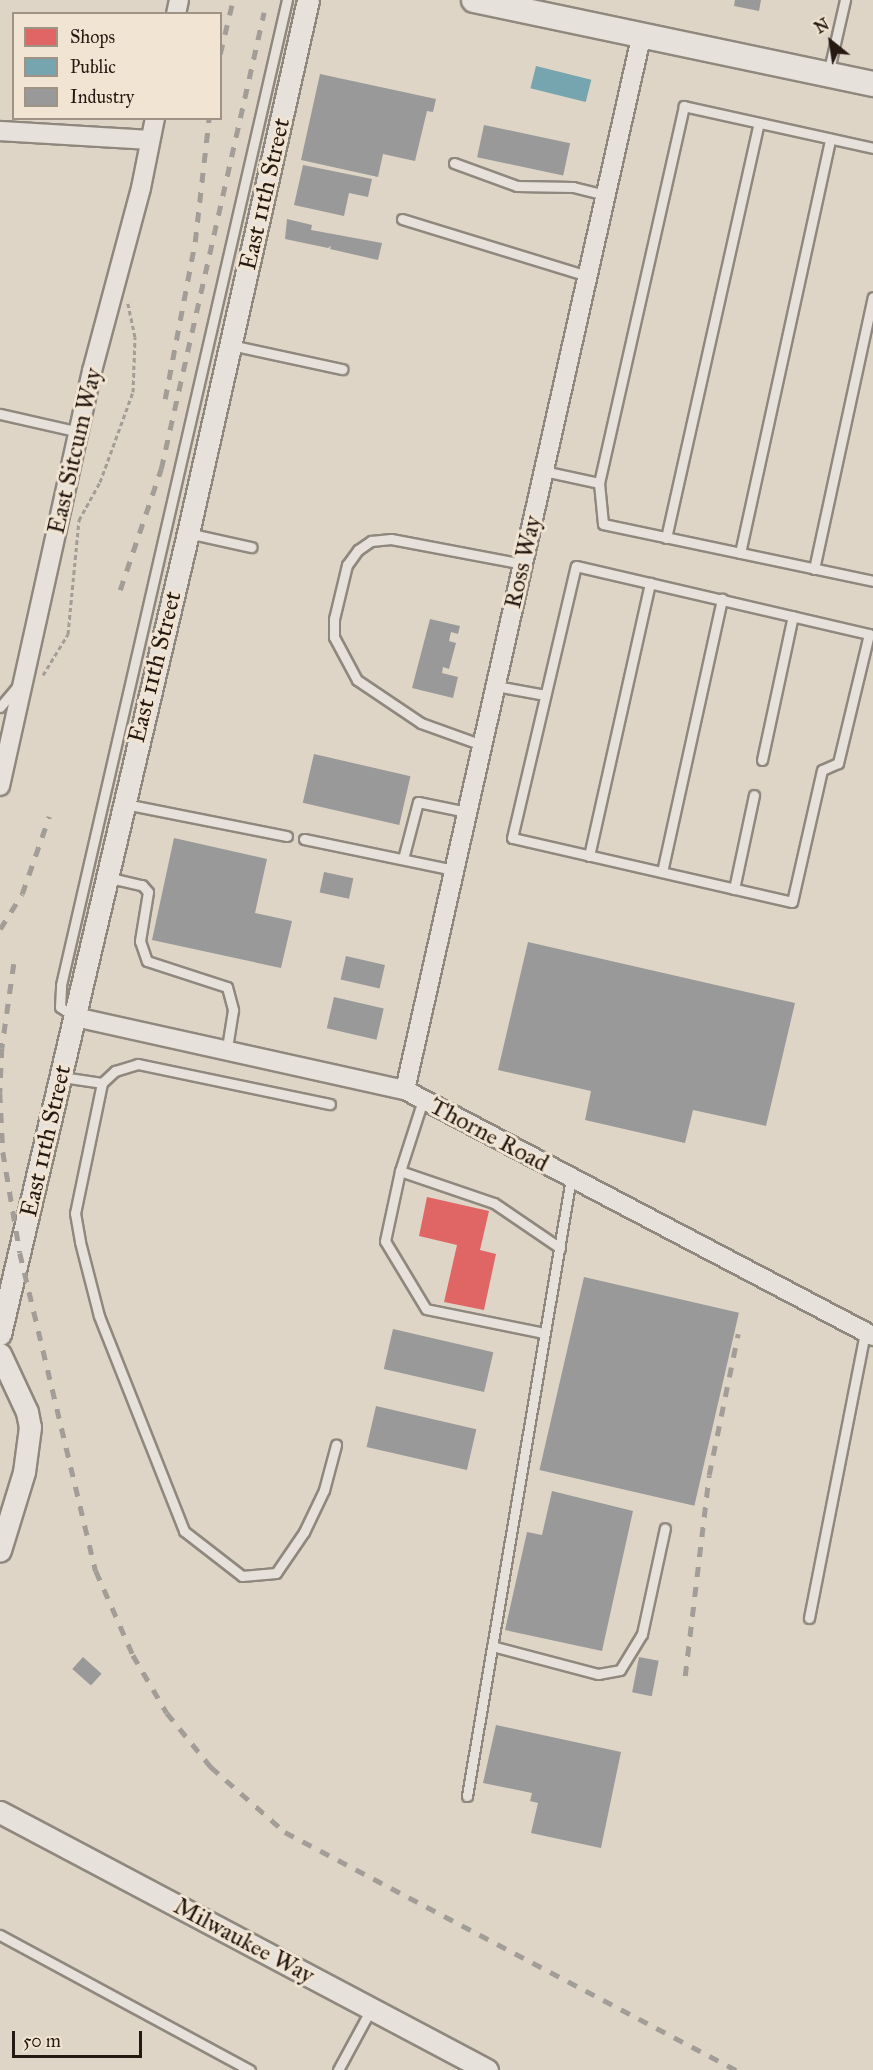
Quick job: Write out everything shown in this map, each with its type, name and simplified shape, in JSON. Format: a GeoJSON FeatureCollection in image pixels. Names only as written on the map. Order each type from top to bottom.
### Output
{"type":"FeatureCollection","features":[{"type":"Feature","properties":{"kind":"main road"},"geometry":{"type":"LineString","coordinates":[[474,0],[520,4],[873,84]]}},
{"type":"Feature","properties":{"kind":"street","name":"East 11th Street"},"geometry":{"type":"LineString","coordinates":[[0,1334],[188,533],[308,0]]}},
{"type":"Feature","properties":{"kind":"street","name":"Ross Way"},"geometry":{"type":"LineString","coordinates":[[405,1090],[642,33]]}},
{"type":"Feature","properties":{"kind":"street","name":"East Sitcum Way"},"geometry":{"type":"LineString","coordinates":[[0,786],[32,678],[79,432],[155,120]]}},
{"type":"Feature","properties":{"kind":"street"},"geometry":{"type":"LineString","coordinates":[[0,130],[150,140]]}},
{"type":"Feature","properties":{"kind":"street","name":"Thorne Road"},"geometry":{"type":"LineString","coordinates":[[75,1017],[405,1090],[869,1334]]}},
{"type":"Feature","properties":{"kind":"street"},"geometry":{"type":"LineString","coordinates":[[0,1354],[27,1412],[30,1434],[24,1472],[0,1550]]}},
{"type":"Feature","properties":{"kind":"street","name":"Milwaukee Way"},"geometry":{"type":"LineString","coordinates":[[0,1812],[487,2070]]}},
{"type":"Feature","properties":{"kind":"lane"},"geometry":{"type":"LineString","coordinates":[[75,1017],[60,1007],[61,985],[287,0]]}},
{"type":"Feature","properties":{"kind":"lane"},"geometry":{"type":"LineString","coordinates":[[828,74],[845,0]]}},
{"type":"Feature","properties":{"kind":"lane"},"geometry":{"type":"LineString","coordinates":[[873,148],[684,106],[600,483],[603,524],[873,581]]}},
{"type":"Feature","properties":{"kind":"lane"},"geometry":{"type":"LineString","coordinates":[[666,538],[759,123]]}},
{"type":"Feature","properties":{"kind":"lane"},"geometry":{"type":"LineString","coordinates":[[740,554],[830,139]]}},
{"type":"Feature","properties":{"kind":"lane"},"geometry":{"type":"LineString","coordinates":[[454,163],[517,186],[573,188],[606,195]]}},
{"type":"Feature","properties":{"kind":"lane"},"geometry":{"type":"LineString","coordinates":[[402,219],[588,276]]}},
{"type":"Feature","properties":{"kind":"lane"},"geometry":{"type":"LineString","coordinates":[[814,569],[873,297]]}},
{"type":"Feature","properties":{"kind":"lane"},"geometry":{"type":"LineString","coordinates":[[231,345],[342,369]]}},
{"type":"Feature","properties":{"kind":"lane"},"geometry":{"type":"LineString","coordinates":[[0,414],[79,432]]}},
{"type":"Feature","properties":{"kind":"lane"},"geometry":{"type":"LineString","coordinates":[[544,471],[600,483]]}},
{"type":"Feature","properties":{"kind":"lane"},"geometry":{"type":"LineString","coordinates":[[188,533],[251,547]]}},
{"type":"Feature","properties":{"kind":"lane"},"geometry":{"type":"LineString","coordinates":[[482,745],[421,723],[357,680],[334,638],[334,619],[347,565],[357,550],[371,541],[390,539],[431,545],[523,564]]}},
{"type":"Feature","properties":{"kind":"lane"},"geometry":{"type":"LineString","coordinates":[[576,566],[722,599],[869,634],[838,764],[822,770],[792,902],[512,838],[576,566]]}},
{"type":"Feature","properties":{"kind":"lane"},"geometry":{"type":"LineString","coordinates":[[589,856],[650,583]]}},
{"type":"Feature","properties":{"kind":"lane"},"geometry":{"type":"LineString","coordinates":[[662,872],[722,599]]}},
{"type":"Feature","properties":{"kind":"lane"},"geometry":{"type":"LineString","coordinates":[[762,760],[793,616]]}},
{"type":"Feature","properties":{"kind":"lane"},"geometry":{"type":"LineString","coordinates":[[0,707],[32,678]]}},
{"type":"Feature","properties":{"kind":"lane"},"geometry":{"type":"LineString","coordinates":[[495,686],[545,695]]}},
{"type":"Feature","properties":{"kind":"lane"},"geometry":{"type":"LineString","coordinates":[[734,889],[754,795]]}},
{"type":"Feature","properties":{"kind":"lane"},"geometry":{"type":"LineString","coordinates":[[403,859],[418,802],[467,812]]}},
{"type":"Feature","properties":{"kind":"lane"},"geometry":{"type":"LineString","coordinates":[[123,804],[287,836]]}},
{"type":"Feature","properties":{"kind":"lane"},"geometry":{"type":"LineString","coordinates":[[304,839],[454,870]]}},
{"type":"Feature","properties":{"kind":"lane"},"geometry":{"type":"LineString","coordinates":[[106,877],[142,885],[148,892],[140,941],[147,961],[227,987],[233,1010],[227,1049]]}},
{"type":"Feature","properties":{"kind":"lane"},"geometry":{"type":"LineString","coordinates":[[330,1104],[138,1064],[116,1071],[102,1083],[75,1213],[99,1316],[184,1531],[242,1576],[276,1573],[304,1532],[319,1500],[336,1445]]}},
{"type":"Feature","properties":{"kind":"lane"},"geometry":{"type":"LineString","coordinates":[[62,1077],[102,1083]]}},
{"type":"Feature","properties":{"kind":"lane"},"geometry":{"type":"LineString","coordinates":[[423,1100],[400,1171],[385,1241],[426,1309],[544,1333]]}},
{"type":"Feature","properties":{"kind":"lane"},"geometry":{"type":"LineString","coordinates":[[400,1171],[494,1203],[560,1248]]}},
{"type":"Feature","properties":{"kind":"lane"},"geometry":{"type":"LineString","coordinates":[[467,1796],[572,1178]]}},
{"type":"Feature","properties":{"kind":"lane"},"geometry":{"type":"LineString","coordinates":[[809,1618],[869,1334]]}},
{"type":"Feature","properties":{"kind":"lane"},"geometry":{"type":"LineString","coordinates":[[492,1646],[598,1674],[620,1670],[642,1634],[665,1528]]}},
{"type":"Feature","properties":{"kind":"lane"},"geometry":{"type":"LineString","coordinates":[[0,1935],[250,2070]]}},
{"type":"Feature","properties":{"kind":"lane"},"geometry":{"type":"LineString","coordinates":[[338,2070],[371,2008]]}},
{"type":"Feature","properties":{"kind":"path"},"geometry":{"type":"LineString","coordinates":[[32,678],[68,634],[79,520],[100,482],[133,392],[135,337],[130,310],[117,275]]}},
{"type":"Feature","properties":{"kind":"building: Shops"},"geometry":{"type":"Polygon","coordinates":[[[427,1197],[489,1211],[480,1250],[496,1254],[484,1310],[444,1302],[457,1245],[419,1236],[427,1197]]]}},
{"type":"Feature","properties":{"kind":"building: Public"},"geometry":{"type":"Polygon","coordinates":[[[536,66],[591,80],[586,102],[530,88],[536,66]]]}},
{"type":"Feature","properties":{"kind":"building: Industry"},"geometry":{"type":"Polygon","coordinates":[[[735,0],[761,0],[759,11],[734,6],[735,0]]]}},
{"type":"Feature","properties":{"kind":"building: Industry"},"geometry":{"type":"Polygon","coordinates":[[[320,74],[436,99],[433,112],[427,111],[415,161],[383,154],[378,177],[301,160],[320,74]]]}},
{"type":"Feature","properties":{"kind":"building: Industry"},"geometry":{"type":"Polygon","coordinates":[[[484,125],[570,143],[563,176],[477,157],[484,125]]]}},
{"type":"Feature","properties":{"kind":"building: Industry"},"geometry":{"type":"Polygon","coordinates":[[[303,165],[372,179],[368,197],[349,193],[344,216],[294,205],[303,165]]]}},
{"type":"Feature","properties":{"kind":"building: Industry"},"geometry":{"type":"Polygon","coordinates":[[[287,219],[312,225],[311,230],[382,243],[378,260],[330,249],[331,246],[328,248],[285,239],[287,219]]]}},
{"type":"Feature","properties":{"kind":"building: Industry"},"geometry":{"type":"Polygon","coordinates":[[[430,619],[460,626],[458,634],[451,632],[449,641],[456,643],[449,669],[443,667],[442,673],[458,677],[453,698],[412,688],[430,619]]]}},
{"type":"Feature","properties":{"kind":"building: Industry"},"geometry":{"type":"Polygon","coordinates":[[[314,754],[410,776],[399,825],[303,803],[314,754]]]}},
{"type":"Feature","properties":{"kind":"building: Industry"},"geometry":{"type":"Polygon","coordinates":[[[174,838],[267,859],[255,913],[292,921],[281,968],[152,940],[174,838]]]}},
{"type":"Feature","properties":{"kind":"building: Industry"},"geometry":{"type":"Polygon","coordinates":[[[324,872],[353,878],[349,899],[320,893],[324,872]]]}},
{"type":"Feature","properties":{"kind":"building: Industry"},"geometry":{"type":"Polygon","coordinates":[[[528,942],[795,1003],[766,1126],[693,1110],[685,1143],[585,1120],[591,1091],[498,1070],[528,942]]]}},
{"type":"Feature","properties":{"kind":"building: Industry"},"geometry":{"type":"Polygon","coordinates":[[[346,956],[385,965],[380,988],[341,979],[346,956]]]}},
{"type":"Feature","properties":{"kind":"building: Industry"},"geometry":{"type":"Polygon","coordinates":[[[334,997],[384,1008],[376,1040],[327,1028],[334,997]]]}},
{"type":"Feature","properties":{"kind":"building: Industry"},"geometry":{"type":"Polygon","coordinates":[[[584,1277],[739,1313],[694,1506],[539,1470],[584,1277]]]}},
{"type":"Feature","properties":{"kind":"building: Industry"},"geometry":{"type":"Polygon","coordinates":[[[393,1329],[493,1352],[484,1392],[384,1369],[393,1329]]]}},
{"type":"Feature","properties":{"kind":"building: Industry"},"geometry":{"type":"Polygon","coordinates":[[[376,1406],[476,1429],[467,1470],[367,1447],[376,1406]]]}},
{"type":"Feature","properties":{"kind":"building: Industry"},"geometry":{"type":"Polygon","coordinates":[[[552,1491],[633,1511],[602,1651],[505,1630],[527,1532],[542,1535],[552,1491]]]}},
{"type":"Feature","properties":{"kind":"building: Industry"},"geometry":{"type":"Polygon","coordinates":[[[83,1657],[102,1674],[91,1686],[72,1669],[83,1657]]]}},
{"type":"Feature","properties":{"kind":"building: Industry"},"geometry":{"type":"Polygon","coordinates":[[[639,1657],[659,1661],[652,1696],[632,1692],[639,1657]]]}},
{"type":"Feature","properties":{"kind":"building: Industry"},"geometry":{"type":"Polygon","coordinates":[[[496,1725],[621,1752],[601,1848],[531,1833],[538,1803],[530,1801],[532,1793],[483,1783],[496,1725]]]}},
{"type":"Feature","properties":{"kind":"railway"},"geometry":{"type":"LineString","coordinates":[[222,46],[233,0]]}},
{"type":"Feature","properties":{"kind":"railway"},"geometry":{"type":"LineString","coordinates":[[120,590],[161,469],[264,12]]}},
{"type":"Feature","properties":{"kind":"railway"},"geometry":{"type":"LineString","coordinates":[[165,399],[195,242],[209,120]]}},
{"type":"Feature","properties":{"kind":"railway"},"geometry":{"type":"LineString","coordinates":[[0,929],[22,894],[49,817]]}},
{"type":"Feature","properties":{"kind":"railway"},"geometry":{"type":"LineString","coordinates":[[14,964],[2,1048],[0,1093],[3,1152],[20,1253],[96,1571],[133,1655],[167,1713],[211,1767],[285,1832],[736,2070]]}},
{"type":"Feature","properties":{"kind":"railway"},"geometry":{"type":"LineString","coordinates":[[685,1676],[709,1475],[738,1334]]}}]}
